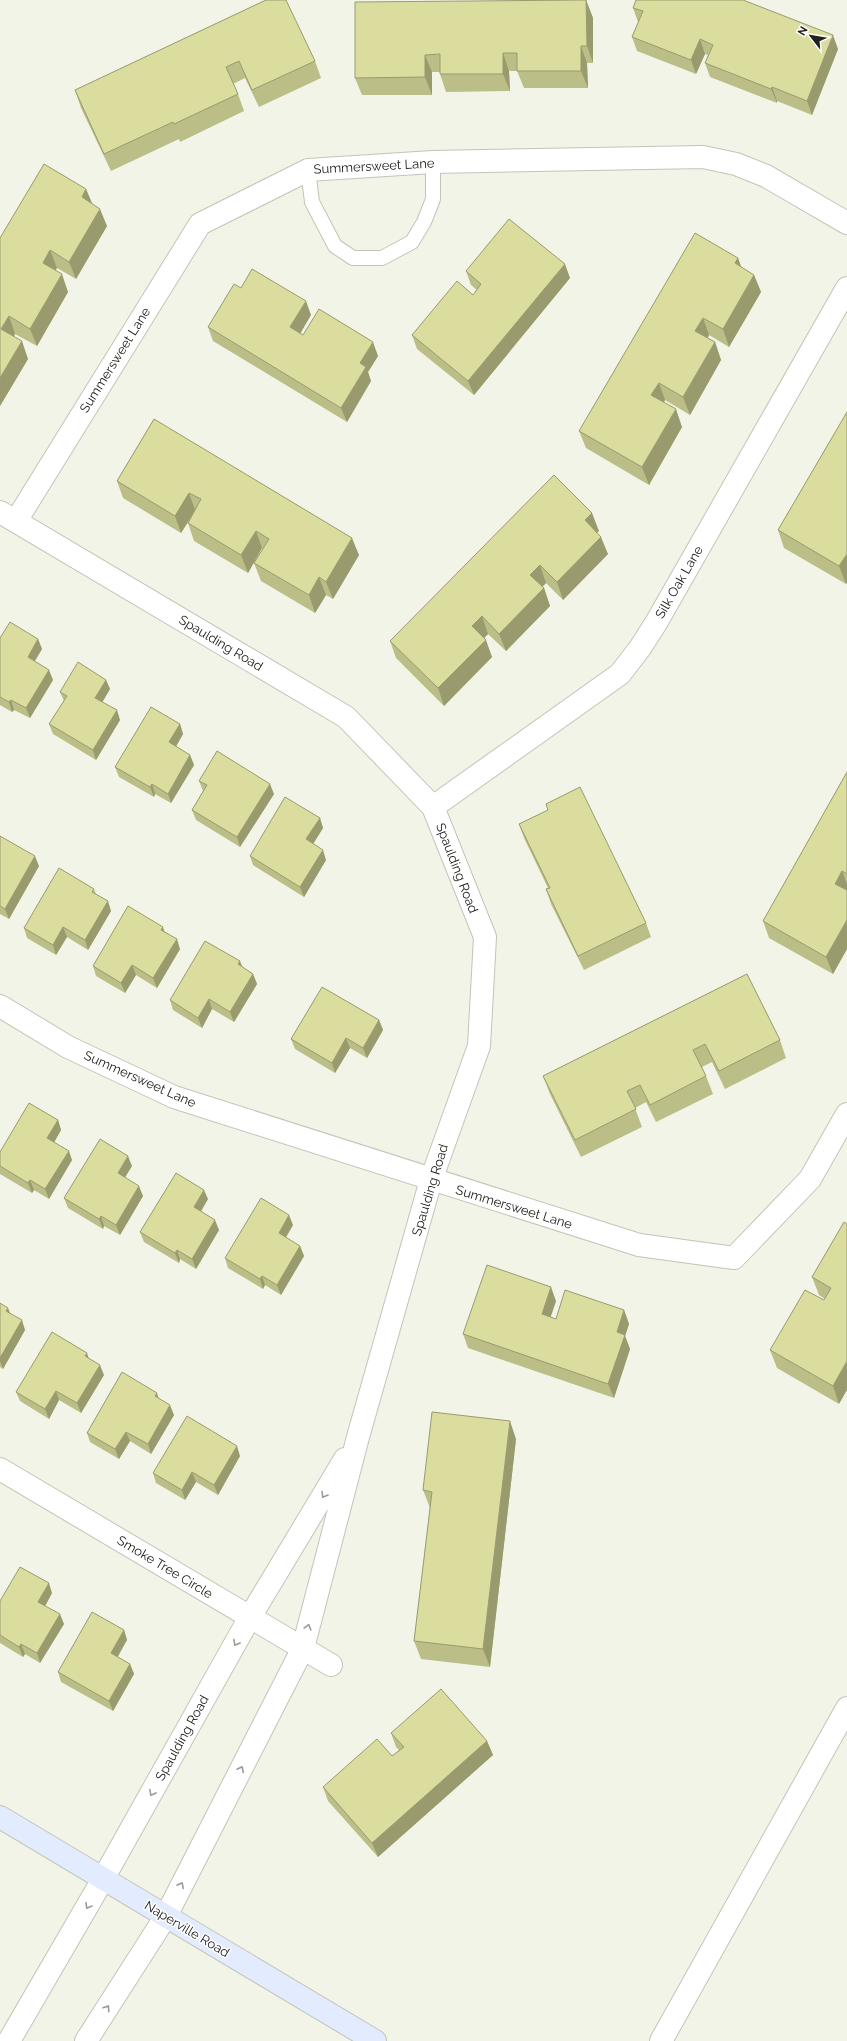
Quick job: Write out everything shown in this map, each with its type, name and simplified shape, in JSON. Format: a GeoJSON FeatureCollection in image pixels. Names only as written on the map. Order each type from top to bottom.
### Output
{"type":"FeatureCollection","features":[{"type":"Feature","properties":{"kind":"street","name":"Summersweet Lane"},"geometry":{"type":"LineString","coordinates":[[8,516],[200,224],[308,170],[433,162],[703,157],[736,164],[766,176],[847,223]]}},
{"type":"Feature","properties":{"kind":"street","name":"Silk Oak Lane"},"geometry":{"type":"LineString","coordinates":[[433,807],[620,674],[640,648],[656,623],[847,288]]}},
{"type":"Feature","properties":{"kind":"street","name":"Spaulding Road"},"geometry":{"type":"LineString","coordinates":[[8,516],[346,717],[433,807],[485,937],[479,1046],[431,1180],[358,1438],[303,1648],[166,1916],[86,2041]]}},
{"type":"Feature","properties":{"kind":"street","name":"Summersweet Lane"},"geometry":{"type":"LineString","coordinates":[[0,1006],[68,1047],[174,1097],[639,1246],[734,1258],[810,1179],[847,1114]]}},
{"type":"Feature","properties":{"kind":"street","name":"Spaulding Road"},"geometry":{"type":"LineString","coordinates":[[9,2041],[103,1879],[250,1617],[358,1438]]}},
{"type":"Feature","properties":{"kind":"street","name":"Smoke Tree Circle"},"geometry":{"type":"LineString","coordinates":[[0,1469],[331,1665]]}},
{"type":"Feature","properties":{"kind":"street"},"geometry":{"type":"LineString","coordinates":[[661,2041],[847,1708]]}},
{"type":"Feature","properties":{"kind":"street","name":"Naperville Road"},"geometry":{"type":"LineString","coordinates":[[0,1817],[375,2041]]}},
{"type":"Feature","properties":{"kind":"lane"},"geometry":{"type":"LineString","coordinates":[[308,170],[312,202],[335,246],[353,258],[382,258],[412,242],[424,222],[433,199],[433,162]]}},
{"type":"Feature","properties":{"kind":"building"},"geometry":{"type":"Polygon","coordinates":[[[266,0],[286,0],[315,61],[252,90],[239,61],[226,67],[238,94],[174,124],[173,122],[104,154],[75,90],[266,0]]]}},
{"type":"Feature","properties":{"kind":"building"},"geometry":{"type":"Polygon","coordinates":[[[586,0],[587,46],[581,46],[581,71],[517,71],[517,53],[503,53],[503,74],[440,74],[440,54],[425,55],[425,77],[355,78],[355,2],[586,0]]]}},
{"type":"Feature","properties":{"kind":"building"},"geometry":{"type":"Polygon","coordinates":[[[636,0],[743,0],[833,35],[807,101],[772,87],[771,89],[705,63],[713,45],[700,39],[691,60],[632,37],[643,11],[633,8],[636,0]]]}},
{"type":"Feature","properties":{"kind":"building"},"geometry":{"type":"Polygon","coordinates":[[[44,164],[86,189],[82,197],[100,209],[69,262],[50,250],[43,263],[62,274],[30,329],[9,316],[1,329],[22,341],[0,378],[0,238],[44,164]]]}},
{"type":"Feature","properties":{"kind":"building"},"geometry":{"type":"Polygon","coordinates":[[[509,219],[565,264],[468,381],[412,335],[457,281],[473,295],[481,284],[466,271],[509,219]]]}},
{"type":"Feature","properties":{"kind":"building"},"geometry":{"type":"Polygon","coordinates":[[[695,233],[738,258],[735,263],[754,275],[723,329],[703,318],[695,331],[715,342],[683,397],[659,383],[651,395],[676,409],[642,467],[579,431],[695,233]]]}},
{"type":"Feature","properties":{"kind":"building"},"geometry":{"type":"Polygon","coordinates":[[[252,269],[306,301],[290,327],[303,335],[319,309],[373,342],[360,363],[366,367],[341,408],[208,327],[234,284],[241,288],[252,269]]]}},
{"type":"Feature","properties":{"kind":"building"},"geometry":{"type":"Polygon","coordinates":[[[847,412],[847,554],[839,566],[778,530],[847,412]]]}},
{"type":"Feature","properties":{"kind":"building"},"geometry":{"type":"Polygon","coordinates":[[[154,419],[352,538],[326,582],[319,577],[309,595],[254,563],[269,539],[256,531],[241,555],[188,523],[201,499],[189,493],[175,516],[117,481],[154,419]]]}},
{"type":"Feature","properties":{"kind":"building"},"geometry":{"type":"Polygon","coordinates":[[[554,475],[592,513],[585,520],[601,537],[557,582],[540,565],[530,575],[544,588],[499,634],[482,616],[472,626],[486,640],[438,688],[390,641],[554,475]]]}},
{"type":"Feature","properties":{"kind":"building"},"geometry":{"type":"Polygon","coordinates":[[[10,622],[38,639],[28,657],[49,670],[26,708],[11,700],[9,702],[0,697],[0,638],[10,622]]]}},
{"type":"Feature","properties":{"kind":"building"},"geometry":{"type":"Polygon","coordinates":[[[78,662],[106,680],[95,698],[117,710],[93,750],[49,724],[67,696],[60,692],[78,662]]]}},
{"type":"Feature","properties":{"kind":"building"},"geometry":{"type":"Polygon","coordinates":[[[151,707],[180,724],[169,742],[190,755],[168,794],[152,784],[150,787],[115,767],[151,707]]]}},
{"type":"Feature","properties":{"kind":"building"},"geometry":{"type":"Polygon","coordinates":[[[217,751],[270,784],[237,837],[192,810],[207,785],[199,781],[217,751]]]}},
{"type":"Feature","properties":{"kind":"building"},"geometry":{"type":"Polygon","coordinates":[[[847,772],[847,874],[842,871],[835,884],[847,890],[847,920],[826,957],[763,921],[847,772]]]}},
{"type":"Feature","properties":{"kind":"building"},"geometry":{"type":"Polygon","coordinates":[[[580,787],[646,923],[578,956],[546,889],[550,888],[519,824],[548,810],[546,804],[580,787]]]}},
{"type":"Feature","properties":{"kind":"building"},"geometry":{"type":"Polygon","coordinates":[[[285,797],[320,818],[306,839],[323,850],[300,887],[250,856],[285,797]]]}},
{"type":"Feature","properties":{"kind":"building"},"geometry":{"type":"Polygon","coordinates":[[[0,836],[35,856],[5,909],[0,906],[0,836]]]}},
{"type":"Feature","properties":{"kind":"building"},"geometry":{"type":"Polygon","coordinates":[[[59,868],[94,889],[92,892],[108,901],[85,940],[63,927],[53,945],[24,928],[59,868]]]}},
{"type":"Feature","properties":{"kind":"building"},"geometry":{"type":"Polygon","coordinates":[[[128,906],[163,927],[161,930],[177,939],[153,978],[132,965],[121,983],[93,966],[128,906]]]}},
{"type":"Feature","properties":{"kind":"building"},"geometry":{"type":"Polygon","coordinates":[[[205,941],[240,961],[238,964],[253,974],[230,1012],[209,999],[198,1018],[170,1000],[205,941]]]}},
{"type":"Feature","properties":{"kind":"building"},"geometry":{"type":"Polygon","coordinates":[[[747,974],[780,1040],[719,1071],[705,1044],[693,1050],[706,1076],[650,1105],[640,1085],[627,1091],[636,1109],[575,1140],[543,1076],[747,974]]]}},
{"type":"Feature","properties":{"kind":"building"},"geometry":{"type":"Polygon","coordinates":[[[322,987],[379,1020],[363,1048],[346,1038],[332,1063],[291,1039],[322,987]]]}},
{"type":"Feature","properties":{"kind":"building"},"geometry":{"type":"Polygon","coordinates":[[[29,1103],[58,1120],[47,1138],[69,1151],[45,1189],[30,1180],[28,1183],[0,1166],[0,1152],[29,1103]]]}},
{"type":"Feature","properties":{"kind":"building"},"geometry":{"type":"Polygon","coordinates":[[[100,1139],[128,1156],[118,1173],[139,1186],[116,1225],[101,1216],[99,1219],[64,1198],[100,1139]]]}},
{"type":"Feature","properties":{"kind":"building"},"geometry":{"type":"Polygon","coordinates":[[[176,1173],[204,1190],[194,1207],[215,1220],[192,1259],[177,1250],[175,1253],[140,1232],[176,1173]]]}},
{"type":"Feature","properties":{"kind":"building"},"geometry":{"type":"Polygon","coordinates":[[[261,1198],[289,1215],[279,1233],[300,1246],[277,1285],[262,1276],[260,1279],[225,1258],[261,1198]]]}},
{"type":"Feature","properties":{"kind":"building"},"geometry":{"type":"Polygon","coordinates":[[[844,1222],[847,1224],[847,1361],[833,1386],[770,1350],[805,1290],[824,1300],[831,1288],[812,1277],[844,1222]]]}},
{"type":"Feature","properties":{"kind":"building"},"geometry":{"type":"Polygon","coordinates":[[[487,1265],[551,1287],[542,1314],[556,1319],[565,1290],[624,1310],[617,1332],[625,1335],[608,1384],[463,1334],[487,1265]]]}},
{"type":"Feature","properties":{"kind":"building"},"geometry":{"type":"Polygon","coordinates":[[[0,1303],[8,1308],[6,1311],[22,1320],[0,1358],[0,1303]]]}},
{"type":"Feature","properties":{"kind":"building"},"geometry":{"type":"Polygon","coordinates":[[[52,1332],[87,1353],[85,1356],[100,1365],[77,1403],[56,1391],[45,1409],[16,1392],[52,1332]]]}},
{"type":"Feature","properties":{"kind":"building"},"geometry":{"type":"Polygon","coordinates":[[[122,1372],[157,1393],[155,1396],[170,1405],[148,1444],[126,1432],[115,1449],[87,1433],[122,1372]]]}},
{"type":"Feature","properties":{"kind":"building"},"geometry":{"type":"Polygon","coordinates":[[[432,1412],[510,1421],[483,1649],[414,1641],[432,1492],[423,1490],[432,1412]]]}},
{"type":"Feature","properties":{"kind":"building"},"geometry":{"type":"Polygon","coordinates":[[[187,1416],[237,1446],[214,1485],[192,1472],[182,1490],[153,1473],[187,1416]]]}},
{"type":"Feature","properties":{"kind":"building"},"geometry":{"type":"Polygon","coordinates":[[[20,1567],[49,1583],[38,1602],[60,1614],[37,1653],[21,1644],[19,1647],[0,1635],[0,1601],[20,1567]]]}},
{"type":"Feature","properties":{"kind":"building"},"geometry":{"type":"Polygon","coordinates":[[[92,1612],[124,1630],[111,1653],[130,1664],[109,1701],[58,1672],[92,1612]]]}},
{"type":"Feature","properties":{"kind":"building"},"geometry":{"type":"Polygon","coordinates":[[[441,1689],[487,1741],[372,1843],[323,1787],[377,1739],[392,1756],[404,1747],[391,1733],[441,1689]]]}}]}
